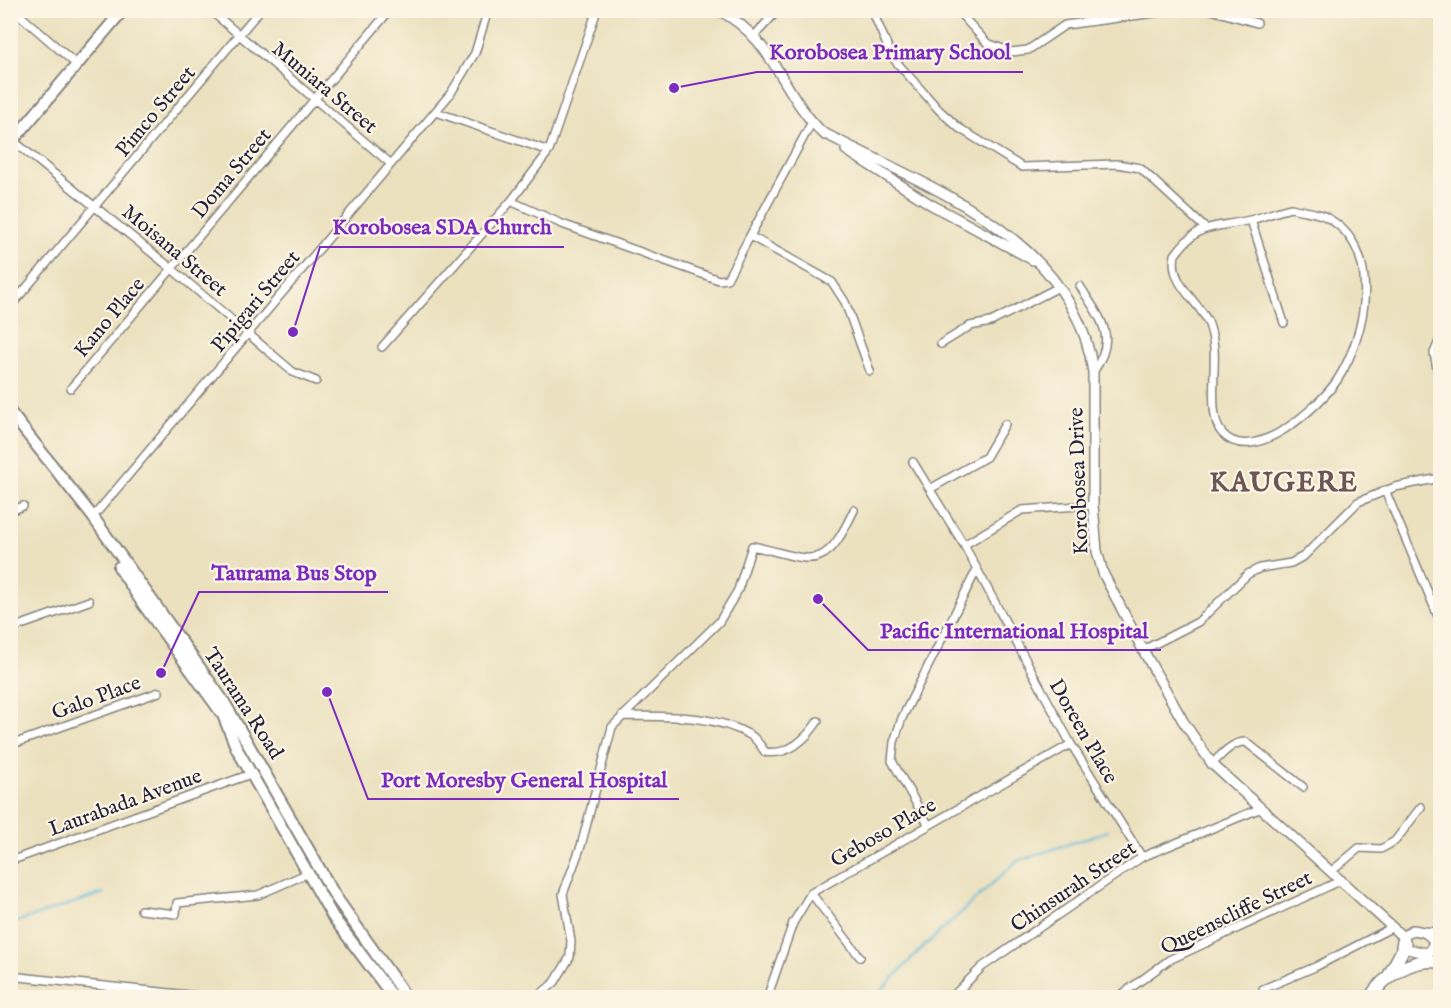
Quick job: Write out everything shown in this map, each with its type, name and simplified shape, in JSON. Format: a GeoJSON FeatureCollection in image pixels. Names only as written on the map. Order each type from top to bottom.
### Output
{"type":"FeatureCollection","features":[{"type":"Feature","properties":{"kind":"highway"},"geometry":{"type":"LineString","coordinates":[[1370,998],[1389,977],[1402,951],[1403,940]]}},
{"type":"Feature","properties":{"kind":"highway"},"geometry":{"type":"LineString","coordinates":[[1389,977],[1420,962],[1440,962]]}},
{"type":"Feature","properties":{"kind":"main road"},"geometry":{"type":"LineString","coordinates":[[11,141],[123,10]]}},
{"type":"Feature","properties":{"kind":"main road","name":"Korobosea Drive"},"geometry":{"type":"LineString","coordinates":[[718,10],[755,36],[820,131],[849,153],[930,204],[1038,262]]}},
{"type":"Feature","properties":{"kind":"main road","name":"Korobosea Drive"},"geometry":{"type":"LineString","coordinates":[[820,131],[930,187],[1015,238],[1059,288],[1083,326],[1093,372],[1093,505],[1099,562],[1143,650],[1183,721],[1212,764],[1259,809],[1342,880],[1394,928],[1403,940]]}},
{"type":"Feature","properties":{"kind":"main road","name":"Taurama Road"},"geometry":{"type":"LineString","coordinates":[[10,412],[93,517],[224,702],[335,896],[406,998]]}},
{"type":"Feature","properties":{"kind":"main road","name":"Taurama Road"},"geometry":{"type":"LineString","coordinates":[[10,421],[93,526],[143,604],[223,715],[251,774],[306,874],[333,917],[394,998]]}},
{"type":"Feature","properties":{"kind":"main road"},"geometry":{"type":"LineString","coordinates":[[1394,928],[1417,931],[1438,942],[1433,949],[1422,953],[1408,949],[1403,940],[1417,931]]}},
{"type":"Feature","properties":{"kind":"street"},"geometry":{"type":"LineString","coordinates":[[14,10],[76,64]]}},
{"type":"Feature","properties":{"kind":"street","name":"Muniara Street"},"geometry":{"type":"LineString","coordinates":[[210,10],[391,164]]}},
{"type":"Feature","properties":{"kind":"street","name":"Pimco Street"},"geometry":{"type":"LineString","coordinates":[[10,307],[260,10]]}},
{"type":"Feature","properties":{"kind":"street","name":"Pipigari Street"},"geometry":{"type":"LineString","coordinates":[[93,517],[436,112],[467,71],[488,10]]}},
{"type":"Feature","properties":{"kind":"street"},"geometry":{"type":"LineString","coordinates":[[382,346],[512,200],[549,151],[597,10]]}},
{"type":"Feature","properties":{"kind":"street"},"geometry":{"type":"LineString","coordinates":[[755,36],[778,10]]}},
{"type":"Feature","properties":{"kind":"street"},"geometry":{"type":"LineString","coordinates":[[872,10],[892,57],[947,118],[1017,164],[1034,168],[1117,164],[1133,166],[1161,186],[1204,227]]}},
{"type":"Feature","properties":{"kind":"street"},"geometry":{"type":"LineString","coordinates":[[957,10],[987,43],[1011,52],[1028,50],[1065,25],[1177,10]]}},
{"type":"Feature","properties":{"kind":"street"},"geometry":{"type":"LineString","coordinates":[[1211,10],[1257,23]]}},
{"type":"Feature","properties":{"kind":"street"},"geometry":{"type":"LineString","coordinates":[[1433,10],[1440,16]]}},
{"type":"Feature","properties":{"kind":"street","name":"Doma Street"},"geometry":{"type":"LineString","coordinates":[[172,269],[384,17]]}},
{"type":"Feature","properties":{"kind":"street"},"geometry":{"type":"LineString","coordinates":[[436,112],[549,151]]}},
{"type":"Feature","properties":{"kind":"street"},"geometry":{"type":"LineString","coordinates":[[512,200],[562,224],[719,280],[727,279],[734,270],[812,122]]}},
{"type":"Feature","properties":{"kind":"street","name":"Moisana Street"},"geometry":{"type":"LineString","coordinates":[[11,141],[172,269],[292,372],[316,381]]}},
{"type":"Feature","properties":{"kind":"street"},"geometry":{"type":"LineString","coordinates":[[1291,208],[1326,216],[1346,232],[1359,250],[1366,278],[1358,334],[1348,361],[1336,382],[1297,422],[1281,432],[1249,443],[1234,441],[1222,434],[1219,428],[1214,410],[1213,336],[1208,322],[1184,290],[1174,267],[1175,255],[1204,227],[1251,220],[1263,214],[1291,208]]}},
{"type":"Feature","properties":{"kind":"street"},"geometry":{"type":"LineString","coordinates":[[1251,220],[1284,323]]}},
{"type":"Feature","properties":{"kind":"street"},"geometry":{"type":"LineString","coordinates":[[750,236],[832,282],[845,303],[870,370]]}},
{"type":"Feature","properties":{"kind":"street","name":"Kano Place"},"geometry":{"type":"LineString","coordinates":[[71,387],[172,269]]}},
{"type":"Feature","properties":{"kind":"street"},"geometry":{"type":"LineString","coordinates":[[1080,286],[1107,334],[1103,358],[1093,372]]}},
{"type":"Feature","properties":{"kind":"street"},"geometry":{"type":"LineString","coordinates":[[941,344],[970,326],[991,322],[1059,288]]}},
{"type":"Feature","properties":{"kind":"street"},"geometry":{"type":"LineString","coordinates":[[1440,339],[1434,353],[1440,384]]}},
{"type":"Feature","properties":{"kind":"street"},"geometry":{"type":"LineString","coordinates":[[930,489],[986,457],[1005,424]]}},
{"type":"Feature","properties":{"kind":"street","name":"Doreen Place"},"geometry":{"type":"LineString","coordinates":[[913,462],[964,544],[976,571],[1071,744],[1142,857]]}},
{"type":"Feature","properties":{"kind":"street"},"geometry":{"type":"LineString","coordinates":[[1143,650],[1198,622],[1248,574],[1260,568],[1291,562],[1304,556],[1358,502],[1385,490],[1440,478]]}},
{"type":"Feature","properties":{"kind":"street"},"geometry":{"type":"LineString","coordinates":[[1385,490],[1440,621]]}},
{"type":"Feature","properties":{"kind":"street"},"geometry":{"type":"LineString","coordinates":[[964,544],[1022,510],[1093,505]]}},
{"type":"Feature","properties":{"kind":"street"},"geometry":{"type":"LineString","coordinates":[[10,511],[23,506]]}},
{"type":"Feature","properties":{"kind":"street"},"geometry":{"type":"LineString","coordinates":[[536,998],[555,982],[570,957],[571,941],[563,894],[581,846],[612,727],[719,622],[738,590],[752,546],[797,559],[816,560],[832,549],[841,537],[854,510]]}},
{"type":"Feature","properties":{"kind":"street"},"geometry":{"type":"LineString","coordinates":[[928,824],[892,761],[894,742],[902,718],[976,571]]}},
{"type":"Feature","properties":{"kind":"street"},"geometry":{"type":"LineString","coordinates":[[10,629],[89,602]]}},
{"type":"Feature","properties":{"kind":"street","name":"Galo Place"},"geometry":{"type":"LineString","coordinates":[[10,745],[159,692]]}},
{"type":"Feature","properties":{"kind":"street"},"geometry":{"type":"LineString","coordinates":[[622,716],[695,718],[728,726],[752,736],[765,752],[777,754],[806,739],[818,721]]}},
{"type":"Feature","properties":{"kind":"street"},"geometry":{"type":"LineString","coordinates":[[1212,764],[1226,750],[1241,741],[1246,742],[1303,787]]}},
{"type":"Feature","properties":{"kind":"street","name":"Geboso Place"},"geometry":{"type":"LineString","coordinates":[[767,998],[793,923],[811,893],[1071,744]]}},
{"type":"Feature","properties":{"kind":"street","name":"Laurabada Avenue"},"geometry":{"type":"LineString","coordinates":[[10,861],[251,774]]}},
{"type":"Feature","properties":{"kind":"street"},"geometry":{"type":"LineString","coordinates":[[1332,872],[1359,848],[1381,849],[1395,841],[1421,807]]}},
{"type":"Feature","properties":{"kind":"street","name":"Chinsurah Street"},"geometry":{"type":"LineString","coordinates":[[951,998],[982,967],[1142,857],[1259,809]]}},
{"type":"Feature","properties":{"kind":"street"},"geometry":{"type":"LineString","coordinates":[[141,910],[176,914],[177,903],[258,895],[306,874]]}},
{"type":"Feature","properties":{"kind":"street","name":"Queenscliffe Street"},"geometry":{"type":"LineString","coordinates":[[1117,998],[1169,960],[1342,880]]}},
{"type":"Feature","properties":{"kind":"street"},"geometry":{"type":"LineString","coordinates":[[811,893],[860,957]]}},
{"type":"Feature","properties":{"kind":"street"},"geometry":{"type":"LineString","coordinates":[[1263,989],[1315,967],[1394,928]]}},
{"type":"Feature","properties":{"kind":"street"},"geometry":{"type":"LineString","coordinates":[[10,976],[217,998]]}},
{"type":"Feature","properties":{"kind":"waterway"},"geometry":{"type":"LineString","coordinates":[[874,998],[917,953],[1017,861],[1108,831]]}},
{"type":"Feature","properties":{"kind":"waterway"},"geometry":{"type":"LineString","coordinates":[[10,924],[104,893]]}},
{"type":"Feature","properties":{"kind":"place","name":"Korobosea Primary School"},"geometry":{"type":"Point","coordinates":[674,88]}},
{"type":"Feature","properties":{"kind":"place","name":"Korobosea SDA Church"},"geometry":{"type":"Point","coordinates":[293,332]}},
{"type":"Feature","properties":{"kind":"place","name":"Pacific International Hospital"},"geometry":{"type":"Point","coordinates":[818,599]}},
{"type":"Feature","properties":{"kind":"place","name":"Taurama Bus Stop"},"geometry":{"type":"Point","coordinates":[161,673]}},
{"type":"Feature","properties":{"kind":"place","name":"Port Moresby General Hospital"},"geometry":{"type":"Point","coordinates":[327,692]}},
{"type":"Feature","properties":{"kind":"district","name":"KAUGERE"},"geometry":{"type":"Point","coordinates":[1284,482]}}]}
